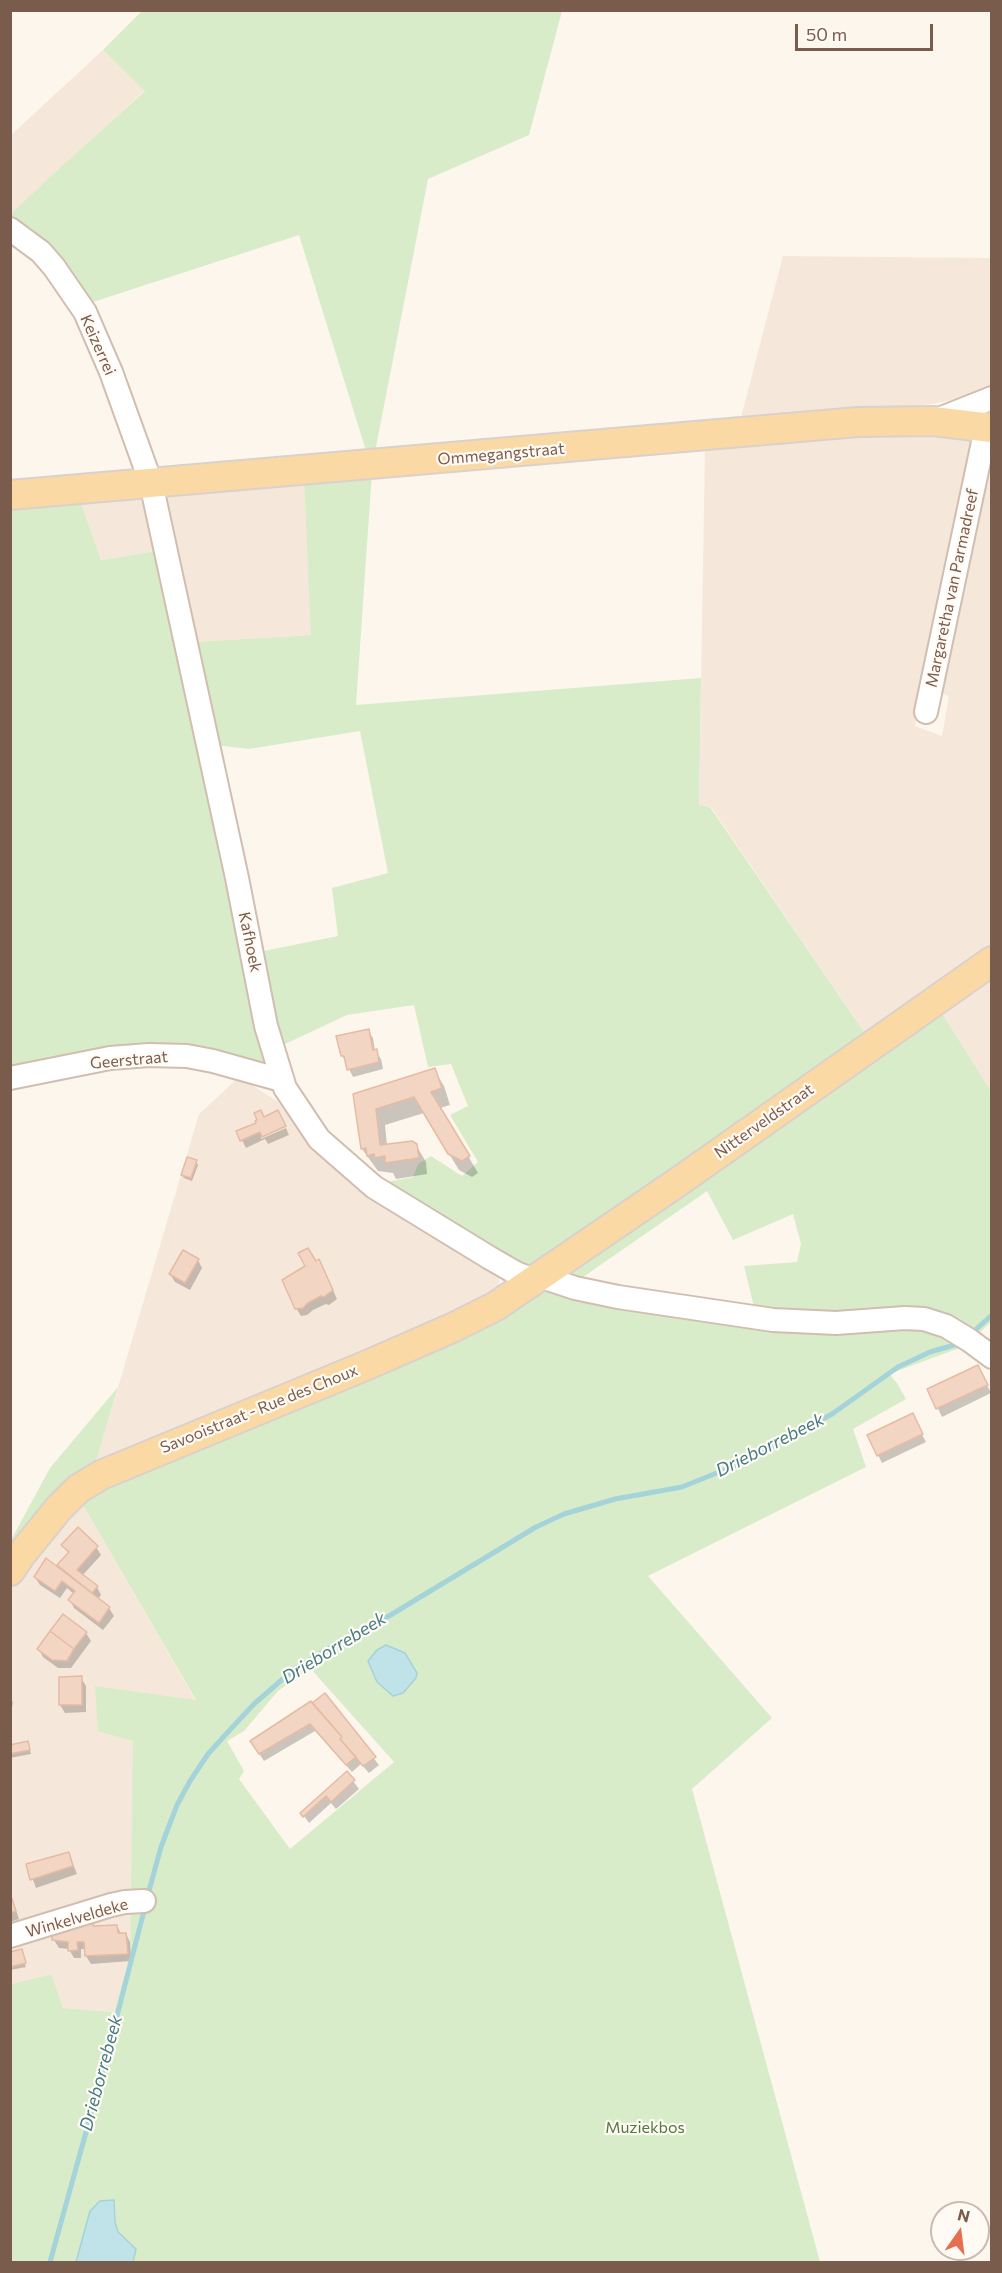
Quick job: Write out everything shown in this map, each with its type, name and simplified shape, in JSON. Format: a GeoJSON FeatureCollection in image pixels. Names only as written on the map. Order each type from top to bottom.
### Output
{"type":"FeatureCollection","features":[{"type":"Feature","properties":{"kind":"main road","name":"Ommegangstraat"},"geometry":{"type":"LineString","coordinates":[[10,495],[858,422],[933,421],[989,428]]}},
{"type":"Feature","properties":{"kind":"main road","name":"Nitterveldstraat"},"geometry":{"type":"LineString","coordinates":[[537,1277],[678,1182],[992,961]]}},
{"type":"Feature","properties":{"kind":"main road","name":"Savooistraat - Rue des Choux"},"geometry":{"type":"LineString","coordinates":[[10,1571],[59,1508],[78,1489],[101,1475],[452,1328],[496,1306],[537,1277]]}},
{"type":"Feature","properties":{"kind":"street","name":"Keizerrei"},"geometry":{"type":"LineString","coordinates":[[10,229],[40,252],[54,267],[85,312],[111,372],[151,483]]}},
{"type":"Feature","properties":{"kind":"street"},"geometry":{"type":"LineString","coordinates":[[933,421],[992,398]]}},
{"type":"Feature","properties":{"kind":"street","name":"Margaretha van Parmadreef"},"geometry":{"type":"LineString","coordinates":[[926,712],[989,428]]}},
{"type":"Feature","properties":{"kind":"street","name":"Kafhoek"},"geometry":{"type":"LineString","coordinates":[[151,483],[228,835],[266,1026],[281,1080],[293,1102],[319,1139],[374,1187],[516,1273],[537,1277]]}},
{"type":"Feature","properties":{"kind":"street","name":"Geerstraat"},"geometry":{"type":"LineString","coordinates":[[10,1078],[110,1058],[149,1055],[187,1056],[281,1080]]}},
{"type":"Feature","properties":{"kind":"street"},"geometry":{"type":"LineString","coordinates":[[537,1277],[618,1297],[773,1320],[836,1323],[905,1318],[924,1319],[946,1326],[992,1357]]}},
{"type":"Feature","properties":{"kind":"street","name":"Winkelveldeke"},"geometry":{"type":"LineString","coordinates":[[10,1936],[111,1905],[144,1901]]}},
{"type":"Feature","properties":{"kind":"shaded area"},"geometry":{"type":"Polygon","coordinates":[[[103,50],[145,90],[11,215],[11,135],[103,50]]]}},
{"type":"Feature","properties":{"kind":"shaded area"},"geometry":{"type":"Polygon","coordinates":[[[783,256],[991,258],[991,389],[979,394],[932,404],[740,421],[783,256]]]}},
{"type":"Feature","properties":{"kind":"shaded area"},"geometry":{"type":"Polygon","coordinates":[[[906,428],[969,439],[974,449],[915,726],[942,736],[949,696],[938,692],[991,444],[991,948],[866,1035],[711,807],[699,805],[705,446],[906,428]]]}},
{"type":"Feature","properties":{"kind":"shaded area"},"geometry":{"type":"Polygon","coordinates":[[[304,480],[312,635],[193,642],[166,511],[166,498],[174,492],[304,480]]]}},
{"type":"Feature","properties":{"kind":"shaded area"},"geometry":{"type":"Polygon","coordinates":[[[139,492],[155,551],[101,560],[79,497],[139,492]]]}},
{"type":"Feature","properties":{"kind":"shaded area"},"geometry":{"type":"Polygon","coordinates":[[[991,973],[991,1091],[940,1010],[991,973]]]}},
{"type":"Feature","properties":{"kind":"shaded area"},"geometry":{"type":"Polygon","coordinates":[[[239,1077],[277,1101],[306,1135],[491,1267],[499,1278],[499,1290],[488,1300],[95,1465],[199,1114],[239,1077]]]}},
{"type":"Feature","properties":{"kind":"shaded area"},"geometry":{"type":"Polygon","coordinates":[[[80,1500],[196,1701],[95,1686],[134,1740],[130,1955],[114,2012],[63,2008],[50,1974],[11,1984],[11,1589],[35,1551],[80,1500]]]}},
{"type":"Feature","properties":{"kind":"green space"},"geometry":{"type":"Polygon","coordinates":[[[142,11],[562,11],[529,135],[428,179],[375,452],[367,454],[299,235],[90,303],[43,247],[11,218],[10,215],[50,177],[145,91],[103,50],[142,11]]]}},
{"type":"Feature","properties":{"kind":"green space"},"geometry":{"type":"Polygon","coordinates":[[[372,472],[356,705],[701,678],[699,805],[710,807],[866,1035],[536,1265],[526,1264],[513,1258],[387,1182],[413,1177],[418,1164],[431,1156],[462,1176],[478,1162],[450,1115],[468,1106],[451,1064],[428,1067],[414,1005],[347,1015],[283,1045],[259,952],[338,936],[332,888],[388,873],[360,731],[249,749],[215,745],[193,642],[311,635],[304,480],[372,472]]]}},
{"type":"Feature","properties":{"kind":"green space"},"geometry":{"type":"Polygon","coordinates":[[[79,497],[101,560],[155,551],[267,1059],[252,1067],[208,1057],[11,1074],[11,502],[79,497]]]}},
{"type":"Feature","properties":{"kind":"green space"},"geometry":{"type":"Polygon","coordinates":[[[940,1010],[991,1091],[991,1322],[976,1336],[755,1311],[744,1266],[797,1262],[801,1244],[793,1214],[733,1240],[707,1191],[576,1282],[558,1277],[940,1010]]]}},
{"type":"Feature","properties":{"kind":"green space","name":"Muziekbos"},"geometry":{"type":"Polygon","coordinates":[[[540,1289],[919,1324],[968,1345],[889,1374],[906,1399],[853,1429],[866,1467],[648,1576],[772,1718],[692,1789],[820,2262],[133,2262],[136,2249],[118,2232],[114,2200],[90,2211],[76,2262],[11,2262],[11,1984],[51,1974],[63,2008],[114,2012],[130,1955],[133,1741],[98,1731],[95,1686],[196,1700],[80,1500],[540,1289]],[[310,1668],[278,1691],[244,1731],[227,1741],[244,1771],[239,1779],[290,1849],[394,1762],[310,1668]]]}},
{"type":"Feature","properties":{"kind":"green space"},"geometry":{"type":"Polygon","coordinates":[[[118,1387],[95,1465],[11,1561],[11,1540],[50,1468],[118,1387]]]}},
{"type":"Feature","properties":{"kind":"water"},"geometry":{"type":"Polygon","coordinates":[[[386,1645],[405,1653],[417,1673],[416,1678],[403,1693],[393,1696],[377,1682],[368,1661],[377,1650],[386,1645]]]}},
{"type":"Feature","properties":{"kind":"water"},"geometry":{"type":"Polygon","coordinates":[[[114,2200],[118,2232],[136,2249],[133,2262],[76,2262],[90,2211],[100,2201],[114,2200]]]}},
{"type":"Feature","properties":{"kind":"building"},"geometry":{"type":"Polygon","coordinates":[[[369,1029],[373,1050],[377,1049],[379,1062],[347,1070],[336,1036],[369,1029]]]}},
{"type":"Feature","properties":{"kind":"building"},"geometry":{"type":"Polygon","coordinates":[[[435,1068],[442,1088],[431,1092],[470,1156],[462,1161],[448,1154],[414,1097],[376,1109],[380,1145],[412,1141],[417,1144],[419,1158],[385,1163],[385,1156],[375,1158],[374,1154],[367,1156],[366,1148],[361,1149],[353,1094],[435,1068]]]}},
{"type":"Feature","properties":{"kind":"building"},"geometry":{"type":"Polygon","coordinates":[[[261,1110],[264,1117],[278,1110],[286,1126],[262,1137],[260,1132],[240,1141],[236,1131],[256,1123],[254,1113],[261,1110]]]}},
{"type":"Feature","properties":{"kind":"building"},"geometry":{"type":"Polygon","coordinates":[[[187,1157],[197,1160],[191,1178],[181,1175],[187,1157]]]}},
{"type":"Feature","properties":{"kind":"building"},"geometry":{"type":"Polygon","coordinates":[[[308,1248],[316,1261],[319,1259],[333,1290],[303,1308],[295,1309],[282,1280],[305,1266],[298,1253],[308,1248]]]}},
{"type":"Feature","properties":{"kind":"building"},"geometry":{"type":"Polygon","coordinates":[[[183,1250],[199,1259],[185,1283],[169,1274],[183,1250]]]}},
{"type":"Feature","properties":{"kind":"building"},"geometry":{"type":"Polygon","coordinates":[[[978,1365],[988,1385],[936,1409],[927,1389],[978,1365]]]}},
{"type":"Feature","properties":{"kind":"building"},"geometry":{"type":"Polygon","coordinates":[[[913,1413],[923,1434],[877,1456],[867,1435],[913,1413]]]}},
{"type":"Feature","properties":{"kind":"building"},"geometry":{"type":"Polygon","coordinates":[[[78,1527],[98,1546],[77,1570],[98,1586],[92,1593],[57,1565],[69,1552],[61,1545],[78,1527]]]}},
{"type":"Feature","properties":{"kind":"building"},"geometry":{"type":"Polygon","coordinates":[[[46,1558],[110,1607],[99,1623],[68,1600],[75,1591],[62,1581],[55,1591],[34,1577],[46,1558]]]}},
{"type":"Feature","properties":{"kind":"building"},"geometry":{"type":"Polygon","coordinates":[[[63,1614],[87,1632],[74,1649],[50,1631],[63,1614]]]}},
{"type":"Feature","properties":{"kind":"building"},"geometry":{"type":"Polygon","coordinates":[[[50,1631],[74,1649],[67,1661],[52,1660],[37,1649],[50,1631]]]}},
{"type":"Feature","properties":{"kind":"building"},"geometry":{"type":"Polygon","coordinates":[[[82,1676],[82,1705],[59,1705],[59,1677],[82,1676]]]}},
{"type":"Feature","properties":{"kind":"building"},"geometry":{"type":"Polygon","coordinates":[[[325,1693],[376,1757],[363,1766],[340,1739],[342,1737],[312,1703],[325,1693]]]}},
{"type":"Feature","properties":{"kind":"building"},"geometry":{"type":"Polygon","coordinates":[[[311,1701],[356,1757],[346,1765],[310,1724],[259,1754],[250,1741],[311,1701]]]}},
{"type":"Feature","properties":{"kind":"building"},"geometry":{"type":"Polygon","coordinates":[[[28,1741],[30,1750],[10,1754],[10,1745],[28,1741]]]}},
{"type":"Feature","properties":{"kind":"building"},"geometry":{"type":"Polygon","coordinates":[[[347,1771],[355,1780],[331,1802],[326,1796],[303,1817],[300,1813],[347,1771]]]}},
{"type":"Feature","properties":{"kind":"building"},"geometry":{"type":"Polygon","coordinates":[[[69,1852],[73,1866],[30,1880],[26,1864],[69,1852]]]}},
{"type":"Feature","properties":{"kind":"building"},"geometry":{"type":"Polygon","coordinates":[[[10,1893],[16,1911],[10,1913],[10,1893]]]}},
{"type":"Feature","properties":{"kind":"building"},"geometry":{"type":"Polygon","coordinates":[[[93,1920],[93,1926],[117,1925],[118,1933],[126,1933],[128,1954],[85,1956],[84,1942],[77,1942],[78,1950],[68,1951],[68,1942],[52,1940],[52,1932],[59,1928],[80,1927],[80,1921],[93,1920]]]}},
{"type":"Feature","properties":{"kind":"building"},"geometry":{"type":"Polygon","coordinates":[[[22,1949],[26,1963],[10,1967],[10,1952],[22,1949]]]}},
{"type":"Feature","properties":{"kind":"waterway","name":"Drieborrebeek"},"geometry":{"type":"LineString","coordinates":[[973,1332],[992,1315]]}},
{"type":"Feature","properties":{"kind":"waterway","name":"Drieborrebeek"},"geometry":{"type":"LineString","coordinates":[[147,1898],[161,1847],[177,1805],[190,1781],[208,1754],[227,1733],[254,1704],[293,1670],[356,1632],[389,1616],[536,1527],[564,1514],[615,1499],[682,1487],[744,1462],[832,1414],[898,1367],[930,1352],[958,1344]]}},
{"type":"Feature","properties":{"kind":"waterway","name":"Drieborrebeek"},"geometry":{"type":"LineString","coordinates":[[50,2262],[145,1907]]}}]}
